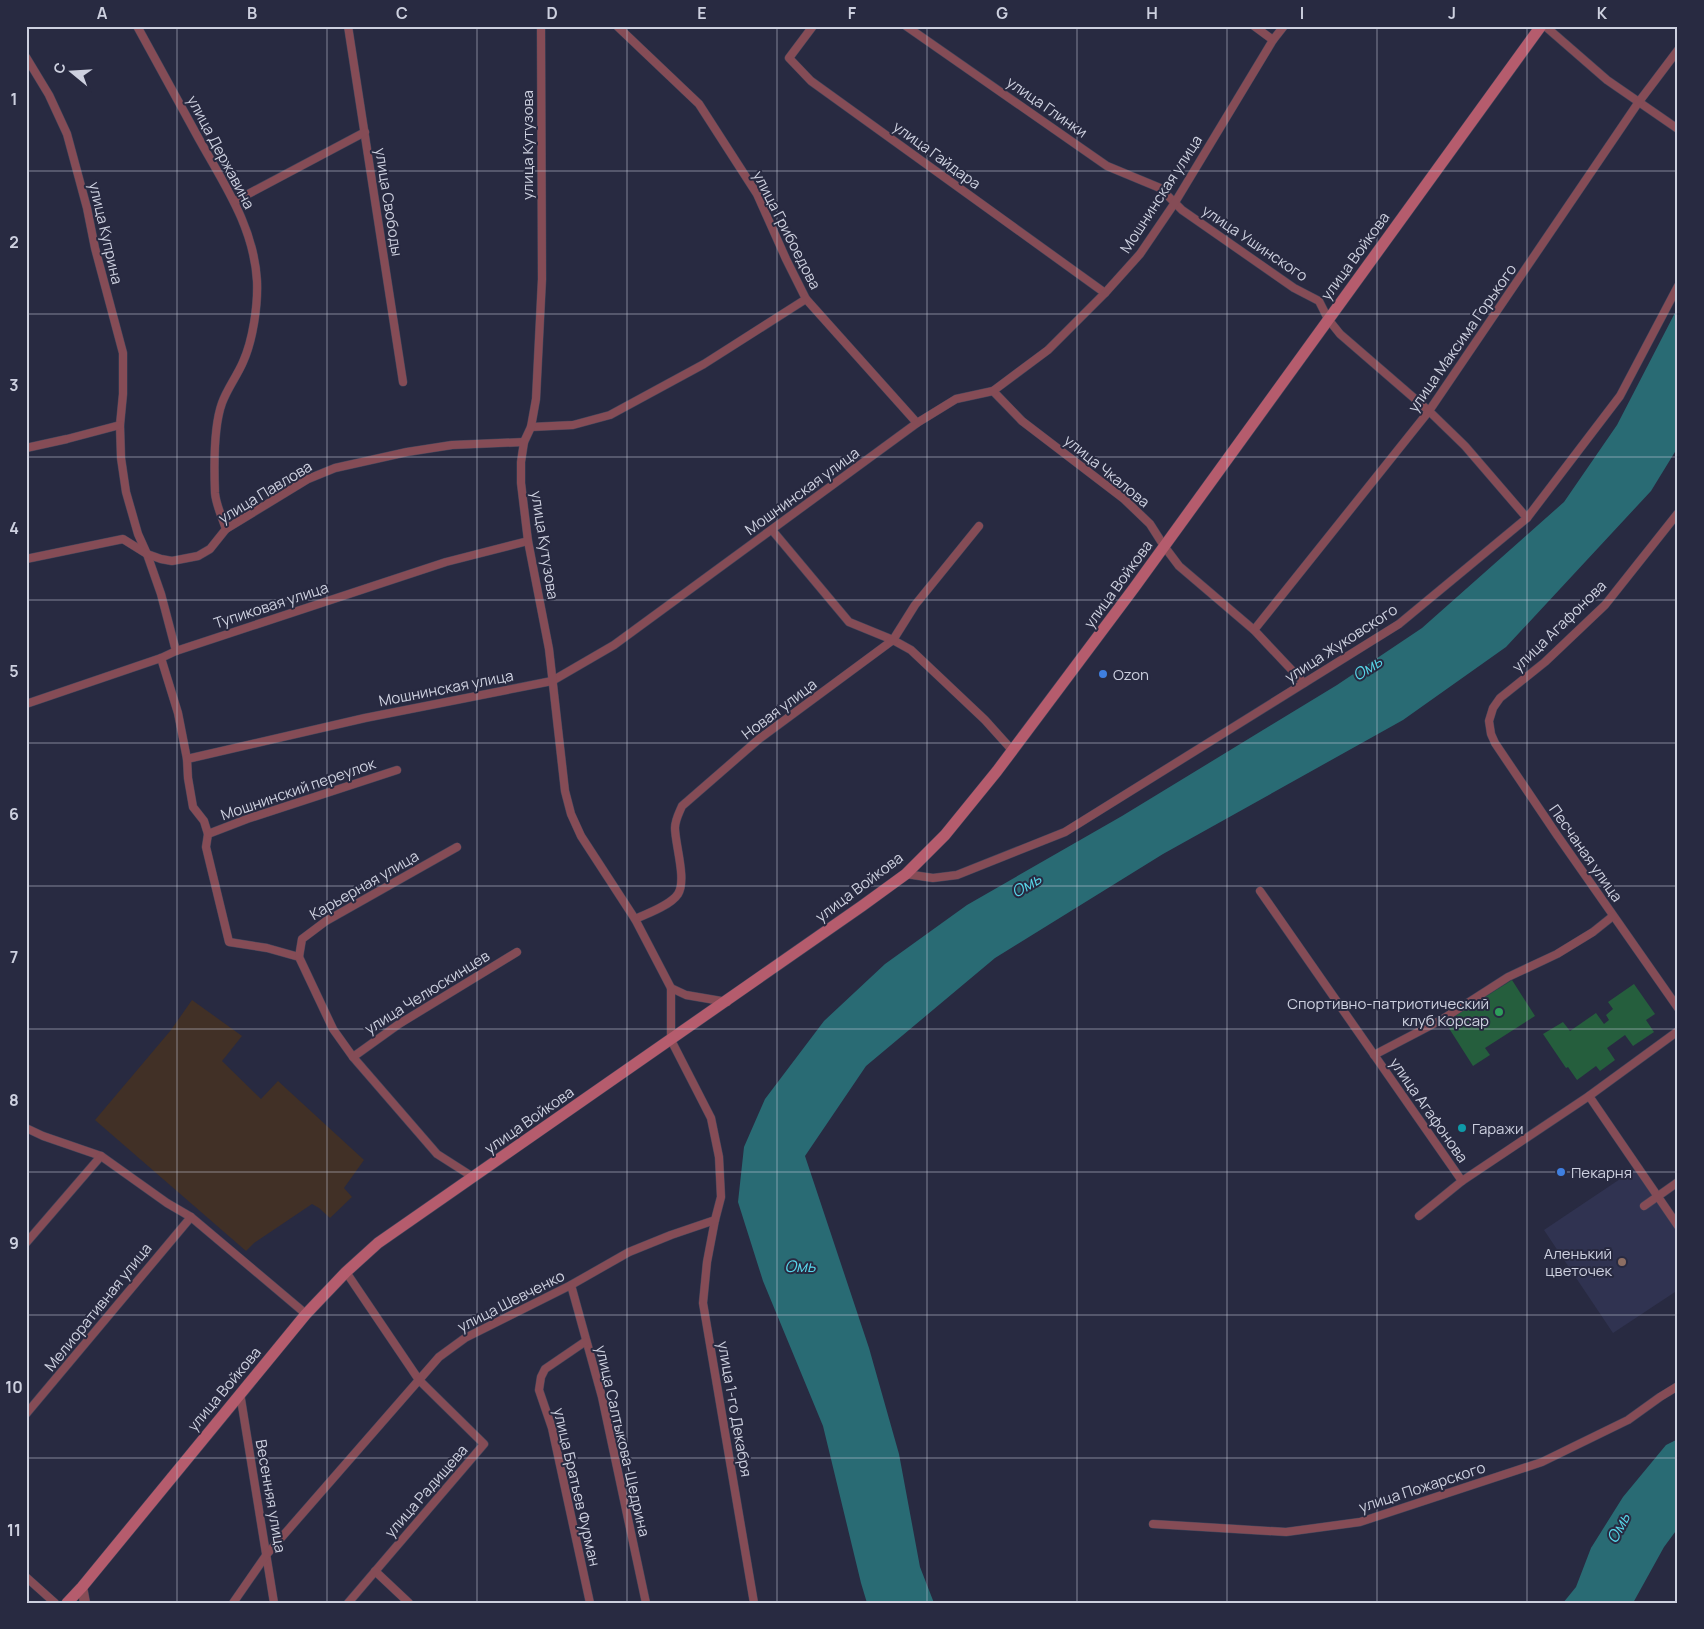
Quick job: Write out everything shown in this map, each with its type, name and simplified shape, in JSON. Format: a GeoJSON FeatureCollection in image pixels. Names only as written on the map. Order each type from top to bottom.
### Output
{"type":"FeatureCollection","features":[{"type":"Feature","properties":{"kind":"main road","name":"улица Войкова"},"geometry":{"type":"LineString","coordinates":[[67,1603],[306,1314],[346,1272],[378,1243],[726,1002],[906,874],[945,835],[1012,750],[1164,546],[1543,26]]}},
{"type":"Feature","properties":{"kind":"street","name":"улица Державина"},"geometry":{"type":"LineString","coordinates":[[137,26],[235,201],[249,236],[254,257],[257,288],[250,343],[244,360],[223,401],[218,418],[215,494],[226,529]]}},
{"type":"Feature","properties":{"kind":"street","name":"улица Свободы"},"geometry":{"type":"LineString","coordinates":[[348,26],[403,382]]}},
{"type":"Feature","properties":{"kind":"street","name":"улица Кутузова"},"geometry":{"type":"LineString","coordinates":[[541,26],[542,279],[536,399],[531,427],[524,442],[521,462],[521,483],[528,541],[549,649],[565,791],[570,814],[581,836],[635,920],[671,988],[671,1040]]}},
{"type":"Feature","properties":{"kind":"street","name":"улица Грибоедова"},"geometry":{"type":"LineString","coordinates":[[617,26],[699,104],[757,194],[786,260],[806,299],[917,423]]}},
{"type":"Feature","properties":{"kind":"street","name":"улица Гайдара"},"geometry":{"type":"LineString","coordinates":[[813,26],[789,58],[811,81],[1105,293]]}},
{"type":"Feature","properties":{"kind":"street","name":"улица Глинки"},"geometry":{"type":"LineString","coordinates":[[906,26],[1107,166],[1160,188],[1174,204]]}},
{"type":"Feature","properties":{"kind":"street"},"geometry":{"type":"LineString","coordinates":[[1254,26],[1274,40]]}},
{"type":"Feature","properties":{"kind":"street","name":"Мошнинская улица"},"geometry":{"type":"LineString","coordinates":[[187,760],[365,718],[552,681],[614,645],[917,423],[956,399],[993,391],[1048,350],[1105,293],[1140,254],[1174,204],[1284,26]]}},
{"type":"Feature","properties":{"kind":"street"},"geometry":{"type":"LineString","coordinates":[[1543,26],[1607,80],[1678,129]]}},
{"type":"Feature","properties":{"kind":"street","name":"улица Максима Горького"},"geometry":{"type":"LineString","coordinates":[[1254,630],[1429,411],[1638,103],[1678,50]]}},
{"type":"Feature","properties":{"kind":"street","name":"улица Куприна"},"geometry":{"type":"LineString","coordinates":[[26,57],[58,113],[67,134],[79,176],[95,248],[123,353],[123,394],[120,425],[121,458],[126,492],[138,534],[161,594],[176,651]]}},
{"type":"Feature","properties":{"kind":"street"},"geometry":{"type":"LineString","coordinates":[[235,201],[365,132]]}},
{"type":"Feature","properties":{"kind":"street","name":"улица Ушинского"},"geometry":{"type":"LineString","coordinates":[[1174,204],[1294,288],[1319,301],[1328,320],[1340,334],[1429,411],[1465,446],[1527,518]]}},
{"type":"Feature","properties":{"kind":"street","name":"улица Жуковского"},"geometry":{"type":"LineString","coordinates":[[906,874],[933,878],[957,876],[1065,832],[1399,624],[1527,518],[1620,396],[1678,286]]}},
{"type":"Feature","properties":{"kind":"street"},"geometry":{"type":"LineString","coordinates":[[531,427],[573,425],[610,415],[704,364],[806,299]]}},
{"type":"Feature","properties":{"kind":"street","name":"улица Чкалова"},"geometry":{"type":"LineString","coordinates":[[993,391],[1022,421],[1124,499],[1150,524],[1179,566],[1254,630],[1304,683]]}},
{"type":"Feature","properties":{"kind":"street"},"geometry":{"type":"LineString","coordinates":[[26,448],[120,425]]}},
{"type":"Feature","properties":{"kind":"street","name":"улица Павлова"},"geometry":{"type":"LineString","coordinates":[[26,559],[122,539],[147,554],[162,560],[172,561],[198,556],[210,549],[226,529],[308,479],[335,468],[407,452],[452,445],[524,442]]}},
{"type":"Feature","properties":{"kind":"street","name":"улица Агафонова"},"geometry":{"type":"LineString","coordinates":[[1493,708],[1500,698],[1545,662],[1605,605],[1678,513]]}},
{"type":"Feature","properties":{"kind":"street","name":"Новая улица"},"geometry":{"type":"LineString","coordinates":[[635,920],[666,904],[678,893],[681,880],[675,828],[676,818],[682,806],[759,740],[893,640],[915,605],[979,526]]}},
{"type":"Feature","properties":{"kind":"street"},"geometry":{"type":"LineString","coordinates":[[772,530],[849,622],[893,640],[911,650],[985,720],[1012,750]]}},
{"type":"Feature","properties":{"kind":"street","name":"Тупиковая улица"},"geometry":{"type":"LineString","coordinates":[[26,704],[161,658],[176,651],[446,562],[528,541]]}},
{"type":"Feature","properties":{"kind":"street"},"geometry":{"type":"LineString","coordinates":[[161,658],[178,713],[187,760],[193,808],[204,821],[208,834],[206,847],[229,942],[267,948],[299,957],[334,1029],[353,1057],[437,1154],[473,1177]]}},
{"type":"Feature","properties":{"kind":"street","name":"Песчаная улица"},"geometry":{"type":"LineString","coordinates":[[1493,708],[1489,722],[1495,743],[1678,1008]]}},
{"type":"Feature","properties":{"kind":"street","name":"Мошнинский переулок"},"geometry":{"type":"LineString","coordinates":[[208,834],[247,819],[396,770]]}},
{"type":"Feature","properties":{"kind":"street","name":"Карьерная улица"},"geometry":{"type":"LineString","coordinates":[[299,957],[302,938],[326,921],[457,847]]}},
{"type":"Feature","properties":{"kind":"street","name":"улица Агафонова"},"geometry":{"type":"LineString","coordinates":[[1260,890],[1462,1182]]}},
{"type":"Feature","properties":{"kind":"street","name":"улица Агафонова"},"geometry":{"type":"LineString","coordinates":[[1374,1055],[1441,1020],[1508,977],[1557,954],[1593,932],[1614,916]]}},
{"type":"Feature","properties":{"kind":"street","name":"улица Челюскинцев"},"geometry":{"type":"LineString","coordinates":[[353,1057],[399,1024],[517,952]]}},
{"type":"Feature","properties":{"kind":"street"},"geometry":{"type":"LineString","coordinates":[[671,988],[686,995],[726,1002]]}},
{"type":"Feature","properties":{"kind":"street"},"geometry":{"type":"LineString","coordinates":[[1419,1216],[1462,1182],[1589,1096],[1678,1031]]}},
{"type":"Feature","properties":{"kind":"street"},"geometry":{"type":"LineString","coordinates":[[671,1040],[711,1118],[719,1157],[721,1197],[715,1220]]}},
{"type":"Feature","properties":{"kind":"street"},"geometry":{"type":"LineString","coordinates":[[1589,1096],[1678,1226]]}},
{"type":"Feature","properties":{"kind":"street"},"geometry":{"type":"LineString","coordinates":[[26,1128],[43,1136],[102,1156],[167,1203],[191,1217],[306,1314]]}},
{"type":"Feature","properties":{"kind":"street"},"geometry":{"type":"LineString","coordinates":[[26,1243],[102,1156]]}},
{"type":"Feature","properties":{"kind":"street"},"geometry":{"type":"LineString","coordinates":[[1644,1206],[1678,1182]]}},
{"type":"Feature","properties":{"kind":"street","name":"Мелиоративная улица"},"geometry":{"type":"LineString","coordinates":[[26,1414],[191,1217]]}},
{"type":"Feature","properties":{"kind":"street","name":"улица Шевченко"},"geometry":{"type":"LineString","coordinates":[[233,1603],[267,1554],[439,1357],[465,1338],[571,1286],[629,1252],[715,1220]]}},
{"type":"Feature","properties":{"kind":"street","name":"улица 1-го Декабря"},"geometry":{"type":"LineString","coordinates":[[715,1220],[707,1262],[703,1303],[754,1603]]}},
{"type":"Feature","properties":{"kind":"street"},"geometry":{"type":"LineString","coordinates":[[346,1272],[419,1380]]}},
{"type":"Feature","properties":{"kind":"street","name":"улица Салтыкова-Щедрина"},"geometry":{"type":"LineString","coordinates":[[571,1286],[602,1397],[646,1603]]}},
{"type":"Feature","properties":{"kind":"street","name":"улица Братьев Фурман"},"geometry":{"type":"LineString","coordinates":[[586,1340],[545,1369],[541,1377],[539,1390],[552,1428],[590,1603]]}},
{"type":"Feature","properties":{"kind":"street","name":"улица Радищева"},"geometry":{"type":"LineString","coordinates":[[348,1603],[484,1444],[419,1380]]}},
{"type":"Feature","properties":{"kind":"street","name":"улица Пожарского"},"geometry":{"type":"LineString","coordinates":[[1153,1524],[1286,1532],[1360,1522],[1542,1462],[1628,1420],[1678,1386]]}},
{"type":"Feature","properties":{"kind":"street","name":"Весенняя улица"},"geometry":{"type":"LineString","coordinates":[[240,1393],[274,1603]]}},
{"type":"Feature","properties":{"kind":"street"},"geometry":{"type":"LineString","coordinates":[[375,1571],[409,1603]]}},
{"type":"Feature","properties":{"kind":"street"},"geometry":{"type":"LineString","coordinates":[[26,1577],[55,1603]]}},
{"type":"Feature","properties":{"kind":"street"},"geometry":{"type":"LineString","coordinates":[[82,1587],[85,1603]]}},
{"type":"Feature","properties":{"kind":"shaded area"},"geometry":{"type":"Polygon","coordinates":[[[1512,980],[1535,1016],[1485,1048],[1490,1055],[1473,1066],[1445,1022],[1512,980]]]}},
{"type":"Feature","properties":{"kind":"shaded area"},"geometry":{"type":"Polygon","coordinates":[[[1634,984],[1655,1014],[1646,1020],[1654,1032],[1633,1046],[1625,1035],[1607,1048],[1615,1060],[1600,1071],[1596,1066],[1577,1080],[1568,1067],[1566,1068],[1543,1034],[1563,1022],[1570,1031],[1596,1013],[1604,1024],[1609,1020],[1606,1015],[1613,1009],[1608,1002],[1634,984]]]}},
{"type":"Feature","properties":{"kind":"shaded area"},"geometry":{"type":"Polygon","coordinates":[[[192,1000],[242,1036],[222,1061],[261,1099],[278,1081],[364,1160],[344,1188],[352,1197],[330,1218],[312,1204],[254,1243],[246,1251],[95,1120],[171,1030],[192,1000]]]}},
{"type":"Feature","properties":{"kind":"shaded area","name":"Аленький цветочек"},"geometry":{"type":"Polygon","coordinates":[[[1635,1169],[1678,1233],[1678,1290],[1613,1333],[1544,1230],[1635,1169]]]}},
{"type":"Feature","properties":{"kind":"water","name":"Омь"},"geometry":{"type":"Polygon","coordinates":[[[1678,307],[1678,447],[1651,491],[1506,647],[1403,720],[1163,854],[995,958],[866,1066],[805,1156],[869,1348],[899,1454],[920,1567],[934,1603],[867,1603],[823,1426],[763,1281],[738,1202],[744,1147],[765,1099],[824,1021],[885,964],[967,905],[1122,816],[1337,685],[1422,628],[1564,502],[1617,425],[1678,307]]]}},
{"type":"Feature","properties":{"kind":"water","name":"Омь"},"geometry":{"type":"Polygon","coordinates":[[[1678,1439],[1678,1528],[1664,1547],[1633,1603],[1563,1603],[1576,1587],[1591,1548],[1623,1497],[1666,1445],[1678,1439]]]}},
{"type":"Feature","properties":{"kind":"place","name":"Ozon"},"geometry":{"type":"Point","coordinates":[1103,674]}},
{"type":"Feature","properties":{"kind":"place","name":"Спортивно-патриотический клуб Корсар"},"geometry":{"type":"Point","coordinates":[1499,1012]}},
{"type":"Feature","properties":{"kind":"place","name":"Гаражи"},"geometry":{"type":"Point","coordinates":[1462,1128]}},
{"type":"Feature","properties":{"kind":"place","name":"Пекарня"},"geometry":{"type":"Point","coordinates":[1561,1172]}},
{"type":"Feature","properties":{"kind":"place","name":"Аленький цветочек"},"geometry":{"type":"Point","coordinates":[1622,1262]}}]}
